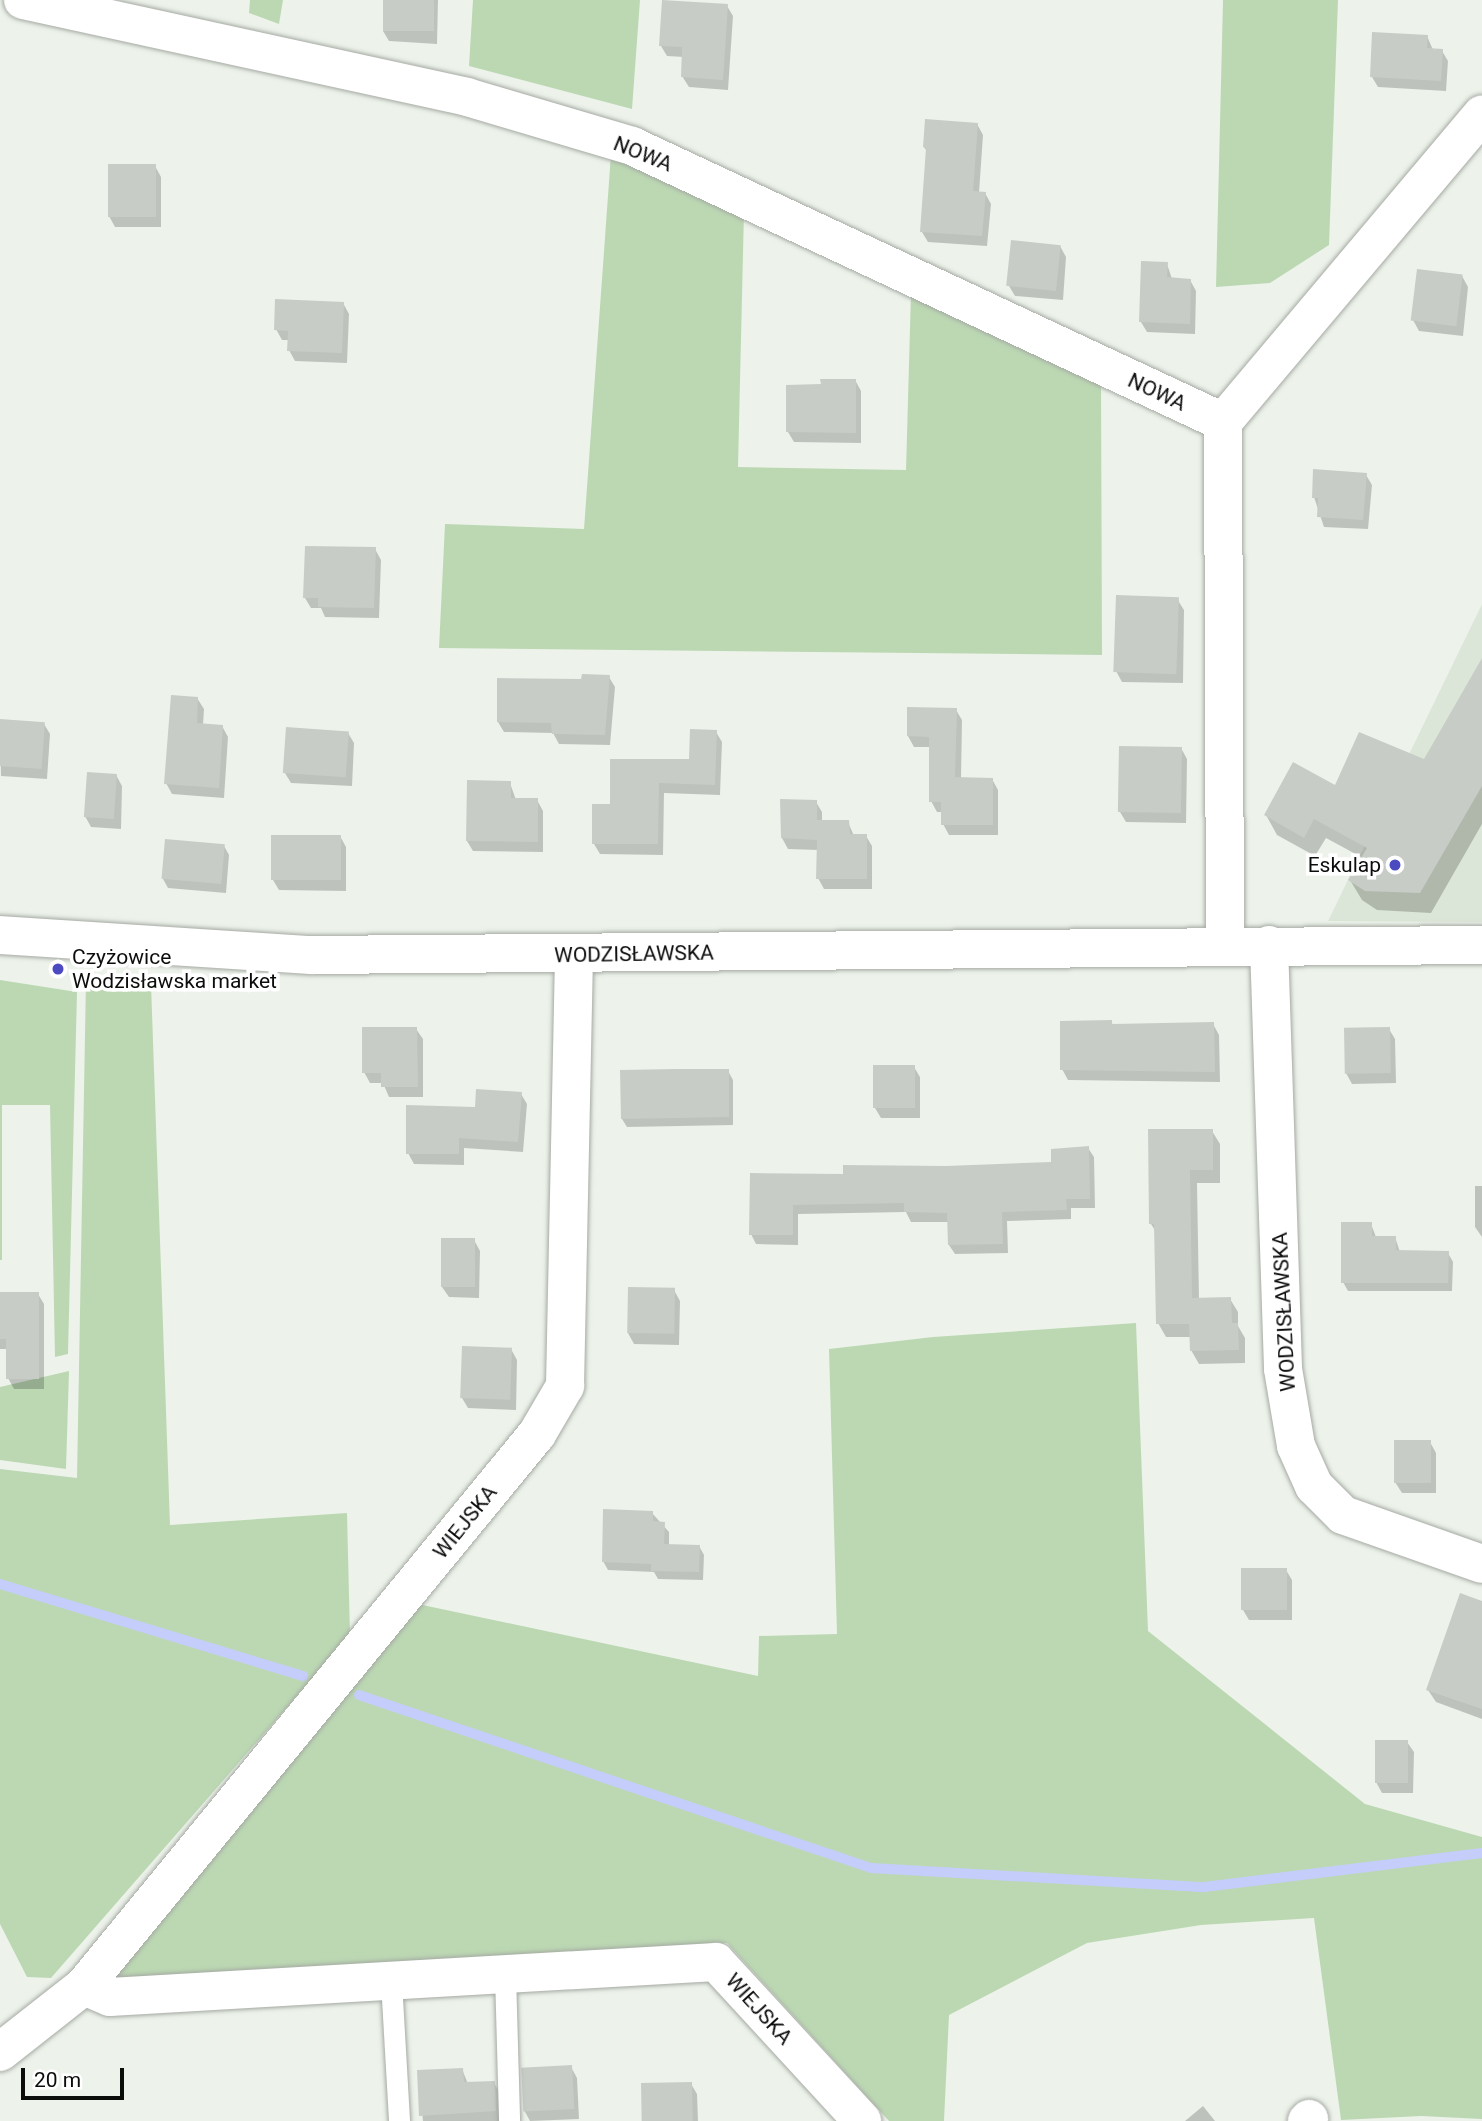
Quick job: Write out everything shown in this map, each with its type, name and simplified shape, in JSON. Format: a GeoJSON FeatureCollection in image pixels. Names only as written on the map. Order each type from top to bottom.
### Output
{"type":"FeatureCollection","features":[{"type":"Feature","properties":{"kind":"street","name":"NOWA"},"geometry":{"type":"LineString","coordinates":[[23,0],[467,97],[632,146],[1223,422]]}},
{"type":"Feature","properties":{"kind":"street"},"geometry":{"type":"LineString","coordinates":[[1224,946],[1223,422],[1482,114]]}},
{"type":"Feature","properties":{"kind":"street","name":"WODZISŁAWSKA"},"geometry":{"type":"LineString","coordinates":[[0,935],[311,955],[574,955],[1269,945],[1482,945]]}},
{"type":"Feature","properties":{"kind":"street","name":"WODZISŁAWSKA"},"geometry":{"type":"LineString","coordinates":[[1269,945],[1283,1369],[1296,1446],[1314,1486],[1343,1515],[1482,1564]]}},
{"type":"Feature","properties":{"kind":"street","name":"WIEJSKA"},"geometry":{"type":"LineString","coordinates":[[0,2052],[84,1986],[537,1434],[565,1386],[574,955]]}},
{"type":"Feature","properties":{"kind":"street","name":"WIEJSKA"},"geometry":{"type":"LineString","coordinates":[[84,1986],[110,1997],[716,1962],[862,2121]]}},
{"type":"Feature","properties":{"kind":"lane"},"geometry":{"type":"LineString","coordinates":[[506,1973],[509,2121]]}},
{"type":"Feature","properties":{"kind":"lane"},"geometry":{"type":"LineString","coordinates":[[391,1981],[399,2121]]}},
{"type":"Feature","properties":{"kind":"shaded area"},"geometry":{"type":"Polygon","coordinates":[[[1482,604],[1482,922],[1328,921],[1482,604]]]}},
{"type":"Feature","properties":{"kind":"green space"},"geometry":{"type":"Polygon","coordinates":[[[250,0],[283,0],[279,24],[249,13],[250,0]]]}},
{"type":"Feature","properties":{"kind":"green space"},"geometry":{"type":"Polygon","coordinates":[[[473,0],[640,0],[632,109],[469,66],[473,0]]]}},
{"type":"Feature","properties":{"kind":"green space"},"geometry":{"type":"Polygon","coordinates":[[[1223,0],[1338,0],[1329,245],[1270,283],[1216,287],[1223,0]]]}},
{"type":"Feature","properties":{"kind":"green space"},"geometry":{"type":"Polygon","coordinates":[[[611,154],[744,211],[738,467],[906,470],[911,292],[1101,379],[1102,655],[439,648],[445,524],[584,529],[611,154]]]}},
{"type":"Feature","properties":{"kind":"green space"},"geometry":{"type":"Polygon","coordinates":[[[86,979],[151,984],[170,1525],[347,1513],[350,1635],[51,1978],[27,1977],[0,1924],[0,1469],[77,1478],[86,979]]]}},
{"type":"Feature","properties":{"kind":"green space"},"geometry":{"type":"Polygon","coordinates":[[[0,980],[77,992],[68,1354],[55,1357],[50,1105],[2,1105],[0,1260],[0,980]]]}},
{"type":"Feature","properties":{"kind":"green space"},"geometry":{"type":"Polygon","coordinates":[[[1136,1323],[1148,1631],[1365,1804],[1482,1837],[1482,2119],[1421,2116],[1341,2120],[1314,1918],[1201,1925],[1087,1943],[949,2015],[944,2121],[889,2121],[727,1943],[146,1981],[113,1979],[413,1603],[758,1676],[759,1636],[837,1634],[829,1349],[933,1337],[1136,1323]]]}},
{"type":"Feature","properties":{"kind":"green space"},"geometry":{"type":"Polygon","coordinates":[[[69,1371],[66,1469],[0,1460],[0,1387],[69,1371]]]}},
{"type":"Feature","properties":{"kind":"building"},"geometry":{"type":"Polygon","coordinates":[[[383,0],[434,0],[434,31],[383,31],[383,0]]]}},
{"type":"Feature","properties":{"kind":"building"},"geometry":{"type":"Polygon","coordinates":[[[662,0],[728,4],[723,80],[681,77],[682,47],[659,46],[662,0]]]}},
{"type":"Feature","properties":{"kind":"building"},"geometry":{"type":"Polygon","coordinates":[[[1372,32],[1428,35],[1427,48],[1443,49],[1441,81],[1370,77],[1372,32]]]}},
{"type":"Feature","properties":{"kind":"building"},"geometry":{"type":"Polygon","coordinates":[[[925,119],[978,123],[973,191],[986,192],[982,236],[920,232],[926,148],[923,147],[925,119]]]}},
{"type":"Feature","properties":{"kind":"building"},"geometry":{"type":"Polygon","coordinates":[[[108,164],[156,164],[156,217],[108,217],[108,164]]]}},
{"type":"Feature","properties":{"kind":"building"},"geometry":{"type":"Polygon","coordinates":[[[1011,240],[1061,245],[1056,291],[1006,286],[1011,240]]]}},
{"type":"Feature","properties":{"kind":"building"},"geometry":{"type":"Polygon","coordinates":[[[1141,261],[1168,262],[1167,277],[1191,279],[1190,324],[1139,322],[1141,261]]]}},
{"type":"Feature","properties":{"kind":"building"},"geometry":{"type":"Polygon","coordinates":[[[1417,269],[1463,275],[1456,326],[1411,321],[1417,269]]]}},
{"type":"Feature","properties":{"kind":"building"},"geometry":{"type":"Polygon","coordinates":[[[275,299],[344,302],[342,353],[287,351],[288,331],[274,330],[275,299]]]}},
{"type":"Feature","properties":{"kind":"building"},"geometry":{"type":"Polygon","coordinates":[[[820,379],[856,379],[856,433],[786,432],[786,385],[821,384],[820,379]]]}},
{"type":"Feature","properties":{"kind":"building"},"geometry":{"type":"Polygon","coordinates":[[[1313,469],[1367,473],[1363,520],[1317,517],[1318,498],[1312,498],[1313,469]]]}},
{"type":"Feature","properties":{"kind":"building"},"geometry":{"type":"Polygon","coordinates":[[[305,546],[376,547],[374,608],[318,607],[318,598],[303,598],[305,546]]]}},
{"type":"Feature","properties":{"kind":"building"},"geometry":{"type":"Polygon","coordinates":[[[1116,595],[1179,597],[1176,674],[1113,672],[1116,595]]]}},
{"type":"Feature","properties":{"kind":"building"},"geometry":{"type":"Polygon","coordinates":[[[1482,658],[1482,786],[1420,893],[1365,891],[1348,880],[1367,848],[1314,819],[1304,838],[1264,815],[1293,762],[1335,785],[1359,732],[1424,759],[1482,658]]]}},
{"type":"Feature","properties":{"kind":"building"},"geometry":{"type":"Polygon","coordinates":[[[582,674],[610,675],[605,735],[552,734],[551,723],[497,722],[497,678],[581,679],[582,674]]]}},
{"type":"Feature","properties":{"kind":"building"},"geometry":{"type":"Polygon","coordinates":[[[171,695],[198,697],[197,723],[223,725],[219,788],[164,784],[171,695]]]}},
{"type":"Feature","properties":{"kind":"building"},"geometry":{"type":"Polygon","coordinates":[[[907,707],[957,708],[955,777],[993,778],[993,825],[941,825],[941,802],[929,802],[929,737],[907,736],[907,707]]]}},
{"type":"Feature","properties":{"kind":"building"},"geometry":{"type":"Polygon","coordinates":[[[0,719],[45,722],[42,769],[0,766],[0,719]]]}},
{"type":"Feature","properties":{"kind":"building"},"geometry":{"type":"Polygon","coordinates":[[[286,727],[349,731],[346,777],[283,773],[286,727]]]}},
{"type":"Feature","properties":{"kind":"building"},"geometry":{"type":"Polygon","coordinates":[[[690,729],[717,730],[715,785],[659,783],[658,844],[592,844],[592,804],[610,804],[610,759],[689,759],[690,729]]]}},
{"type":"Feature","properties":{"kind":"building"},"geometry":{"type":"Polygon","coordinates":[[[1119,746],[1182,747],[1181,813],[1118,812],[1119,746]]]}},
{"type":"Feature","properties":{"kind":"building"},"geometry":{"type":"Polygon","coordinates":[[[87,772],[117,774],[114,819],[84,817],[87,772]]]}},
{"type":"Feature","properties":{"kind":"building"},"geometry":{"type":"Polygon","coordinates":[[[467,780],[511,781],[511,798],[538,798],[538,842],[466,841],[467,780]]]}},
{"type":"Feature","properties":{"kind":"building"},"geometry":{"type":"Polygon","coordinates":[[[780,799],[817,800],[817,820],[849,820],[850,834],[867,834],[867,879],[816,879],[817,840],[781,838],[780,799]]]}},
{"type":"Feature","properties":{"kind":"building"},"geometry":{"type":"Polygon","coordinates":[[[271,835],[341,835],[341,880],[271,880],[271,835]]]}},
{"type":"Feature","properties":{"kind":"building"},"geometry":{"type":"Polygon","coordinates":[[[165,839],[225,844],[221,884],[162,879],[165,839]]]}},
{"type":"Feature","properties":{"kind":"building"},"geometry":{"type":"Polygon","coordinates":[[[1112,1020],[1112,1024],[1214,1022],[1215,1072],[1060,1070],[1060,1021],[1112,1020]]]}},
{"type":"Feature","properties":{"kind":"building"},"geometry":{"type":"Polygon","coordinates":[[[362,1027],[417,1027],[418,1087],[381,1087],[381,1073],[362,1073],[362,1027]]]}},
{"type":"Feature","properties":{"kind":"building"},"geometry":{"type":"Polygon","coordinates":[[[1390,1027],[1391,1073],[1345,1074],[1344,1028],[1390,1027]]]}},
{"type":"Feature","properties":{"kind":"building"},"geometry":{"type":"Polygon","coordinates":[[[873,1065],[915,1065],[915,1108],[873,1108],[873,1065]]]}},
{"type":"Feature","properties":{"kind":"building"},"geometry":{"type":"Polygon","coordinates":[[[729,1069],[729,1117],[621,1119],[620,1070],[729,1069]]]}},
{"type":"Feature","properties":{"kind":"building"},"geometry":{"type":"Polygon","coordinates":[[[476,1089],[522,1092],[518,1142],[459,1138],[459,1154],[406,1154],[406,1105],[475,1107],[476,1089]]]}},
{"type":"Feature","properties":{"kind":"building"},"geometry":{"type":"Polygon","coordinates":[[[1148,1129],[1213,1129],[1213,1170],[1190,1170],[1192,1298],[1231,1297],[1232,1323],[1238,1323],[1239,1350],[1190,1351],[1189,1324],[1156,1324],[1154,1224],[1149,1224],[1148,1129]]]}},
{"type":"Feature","properties":{"kind":"building"},"geometry":{"type":"Polygon","coordinates":[[[1089,1146],[1090,1199],[1066,1199],[1067,1210],[1002,1212],[1003,1244],[948,1245],[947,1213],[904,1212],[904,1203],[793,1205],[793,1235],[749,1235],[750,1173],[843,1174],[843,1165],[946,1166],[1051,1162],[1051,1149],[1089,1146]]]}},
{"type":"Feature","properties":{"kind":"building"},"geometry":{"type":"Polygon","coordinates":[[[1341,1222],[1372,1222],[1372,1236],[1396,1236],[1396,1250],[1449,1251],[1448,1283],[1341,1283],[1341,1222]]]}},
{"type":"Feature","properties":{"kind":"building"},"geometry":{"type":"Polygon","coordinates":[[[441,1238],[475,1238],[475,1287],[441,1287],[441,1238]]]}},
{"type":"Feature","properties":{"kind":"building"},"geometry":{"type":"Polygon","coordinates":[[[628,1287],[675,1288],[674,1334],[627,1333],[628,1287]]]}},
{"type":"Feature","properties":{"kind":"building"},"geometry":{"type":"Polygon","coordinates":[[[0,1292],[39,1292],[39,1379],[6,1379],[6,1339],[0,1339],[0,1292]]]}},
{"type":"Feature","properties":{"kind":"building"},"geometry":{"type":"Polygon","coordinates":[[[462,1346],[512,1348],[510,1400],[460,1398],[462,1346]]]}},
{"type":"Feature","properties":{"kind":"building"},"geometry":{"type":"Polygon","coordinates":[[[1394,1440],[1431,1440],[1431,1483],[1394,1483],[1394,1440]]]}},
{"type":"Feature","properties":{"kind":"building"},"geometry":{"type":"Polygon","coordinates":[[[603,1509],[653,1511],[653,1521],[665,1522],[664,1544],[700,1545],[699,1572],[651,1571],[651,1564],[602,1562],[603,1509]]]}},
{"type":"Feature","properties":{"kind":"building"},"geometry":{"type":"Polygon","coordinates":[[[1241,1568],[1287,1568],[1287,1610],[1241,1610],[1241,1568]]]}},
{"type":"Feature","properties":{"kind":"building"},"geometry":{"type":"Polygon","coordinates":[[[1460,1593],[1482,1601],[1482,1709],[1426,1690],[1460,1593]]]}},
{"type":"Feature","properties":{"kind":"building"},"geometry":{"type":"Polygon","coordinates":[[[1375,1740],[1408,1740],[1408,1783],[1375,1783],[1375,1740]]]}},
{"type":"Feature","properties":{"kind":"building"},"geometry":{"type":"Polygon","coordinates":[[[572,2065],[574,2109],[523,2112],[521,2068],[572,2065]]]}},
{"type":"Feature","properties":{"kind":"building"},"geometry":{"type":"Polygon","coordinates":[[[463,2068],[464,2082],[495,2081],[496,2111],[419,2116],[417,2070],[463,2068]]]}},
{"type":"Feature","properties":{"kind":"building"},"geometry":{"type":"Polygon","coordinates":[[[692,2082],[693,2121],[642,2121],[641,2083],[692,2082]]]}},
{"type":"Feature","properties":{"kind":"waterway"},"geometry":{"type":"LineString","coordinates":[[0,1584],[303,1676]]}},
{"type":"Feature","properties":{"kind":"waterway"},"geometry":{"type":"LineString","coordinates":[[359,1695],[871,1868],[1204,1887],[1482,1853]]}},
{"type":"Feature","properties":{"kind":"place","name":"Eskulap"},"geometry":{"type":"Point","coordinates":[1395,865]}},
{"type":"Feature","properties":{"kind":"place","name":"Czyżowice Wodzisławska market"},"geometry":{"type":"Point","coordinates":[58,969]}}]}
